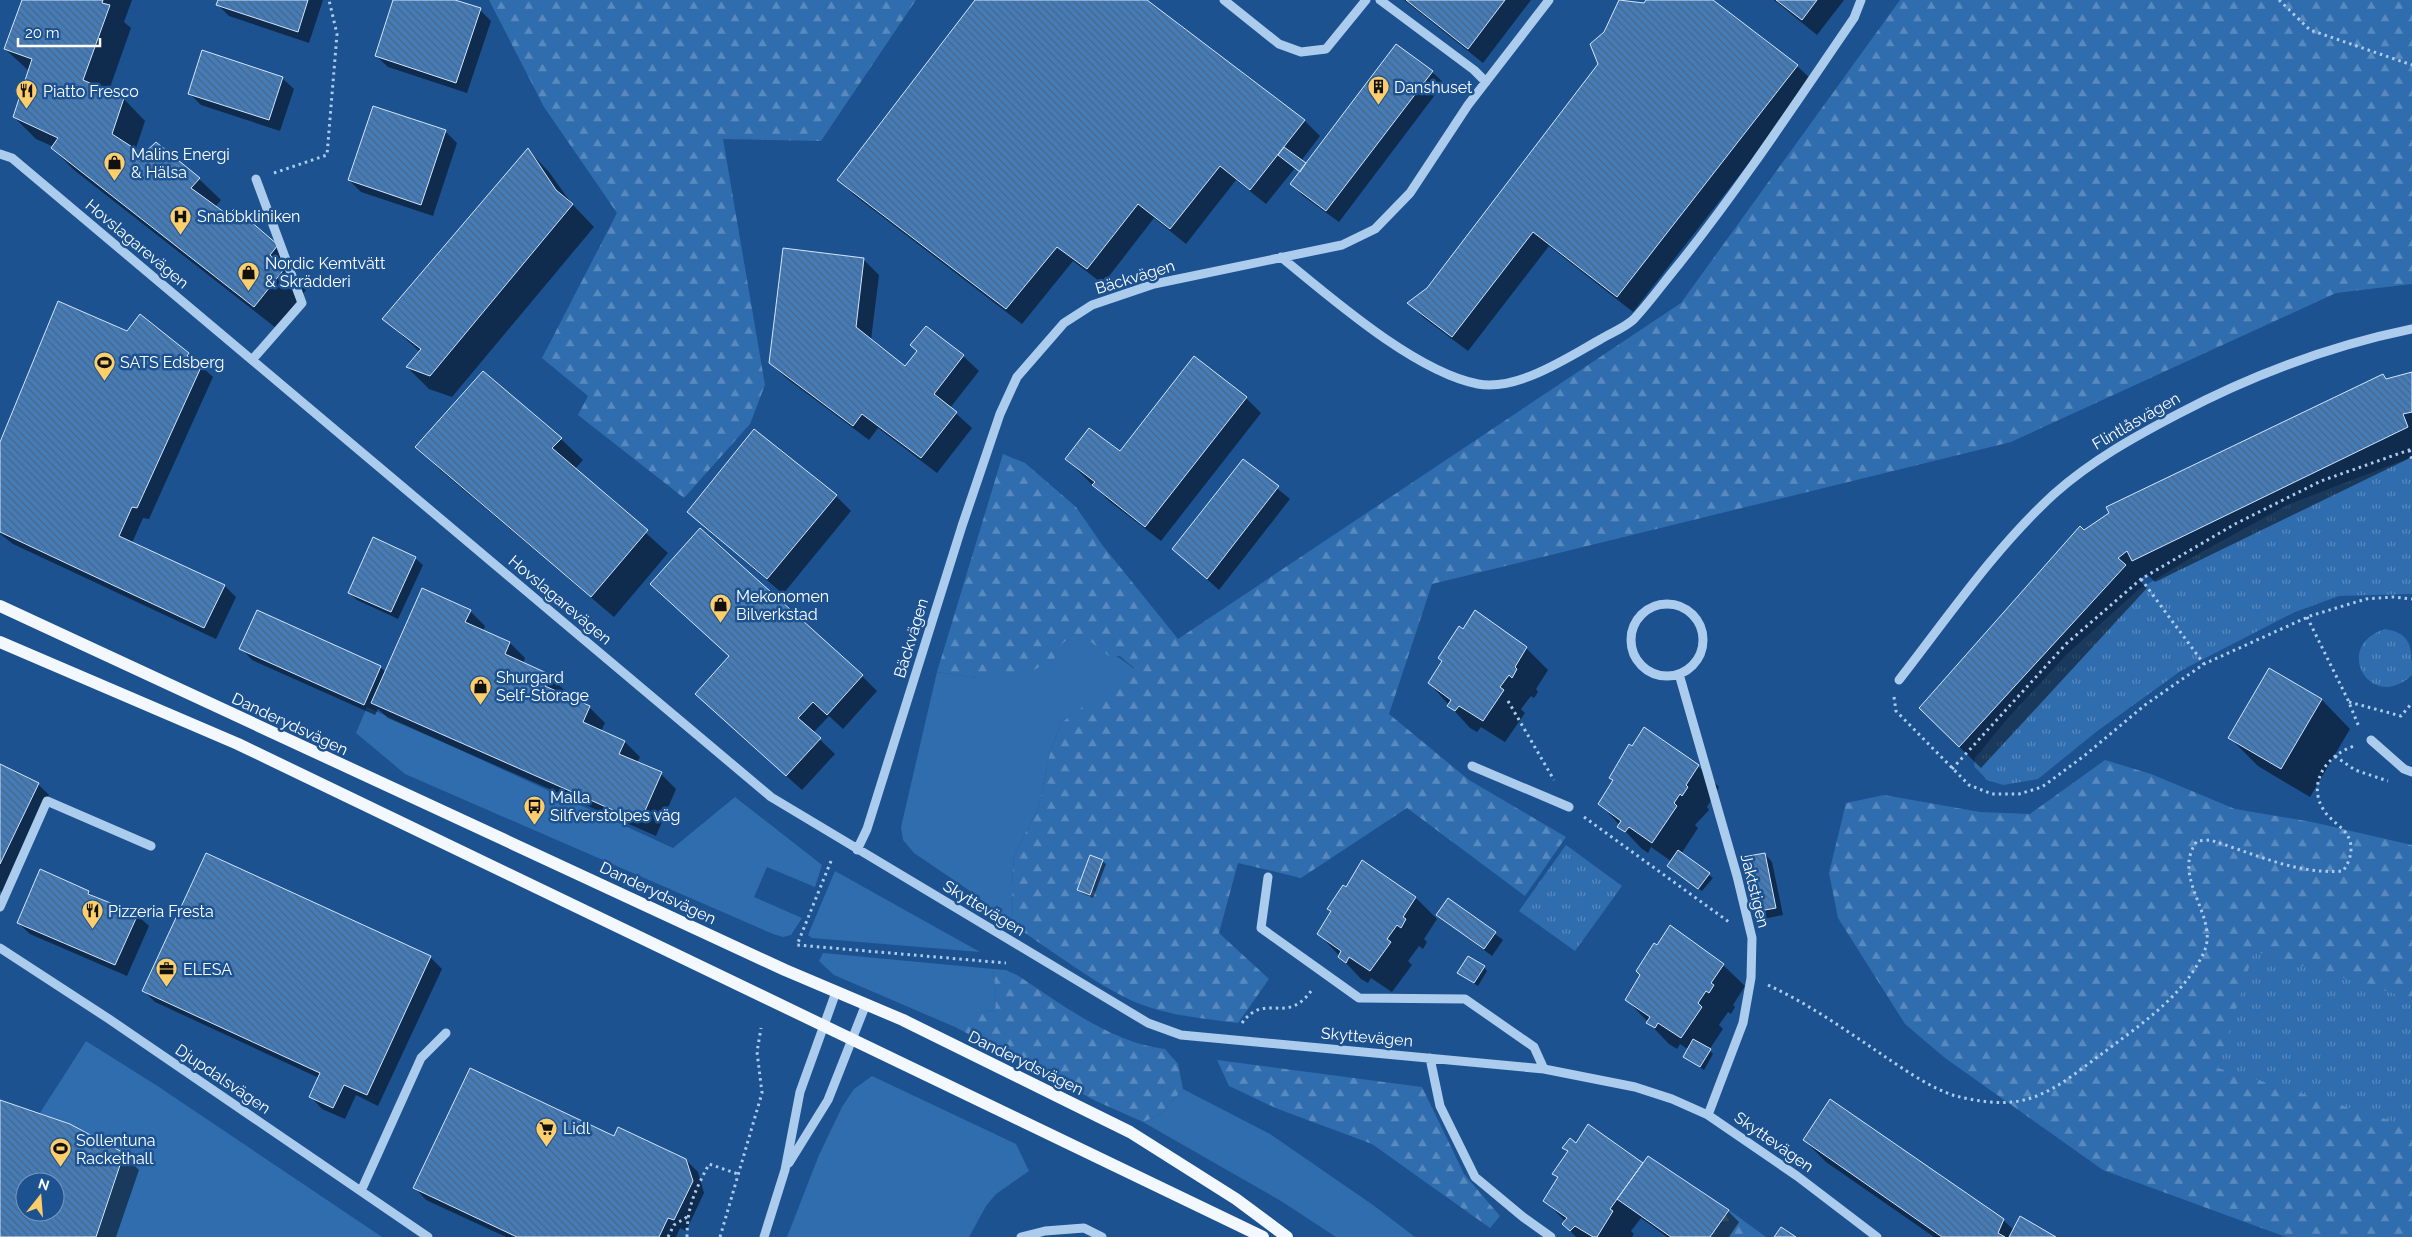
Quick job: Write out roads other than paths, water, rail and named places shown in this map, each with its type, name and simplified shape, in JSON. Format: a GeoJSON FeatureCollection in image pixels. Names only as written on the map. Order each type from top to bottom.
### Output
{"type":"FeatureCollection","features":[{"type":"Feature","properties":{"kind":"main road","name":"Danderydsvägen"},"geometry":{"type":"LineString","coordinates":[[0,606],[836,992],[912,1024],[1130,1132],[1236,1199],[1287,1237]]}},
{"type":"Feature","properties":{"kind":"main road"},"geometry":{"type":"LineString","coordinates":[[0,642],[238,744],[1264,1237]]}},
{"type":"Feature","properties":{"kind":"street"},"geometry":{"type":"LineString","coordinates":[[1224,0],[1280,44],[1301,52],[1326,49],[1366,0]]}},
{"type":"Feature","properties":{"kind":"street"},"geometry":{"type":"LineString","coordinates":[[1380,0],[1474,70],[1486,82]]}},
{"type":"Feature","properties":{"kind":"street","name":"Bäckvägen"},"geometry":{"type":"LineString","coordinates":[[857,850],[867,829],[965,517],[1000,414],[1016,377],[1064,324],[1092,305],[1154,284],[1342,245],[1375,229],[1410,193],[1486,82],[1550,0]]}},
{"type":"Feature","properties":{"kind":"street"},"geometry":{"type":"LineString","coordinates":[[1282,257],[1336,302],[1381,334],[1422,361],[1447,373],[1479,384],[1511,381],[1544,370],[1633,321],[1719,213],[1854,18],[1861,0]]}},
{"type":"Feature","properties":{"kind":"street","name":"Hovslagarevägen"},"geometry":{"type":"LineString","coordinates":[[0,154],[12,158],[771,797],[857,850]]}},
{"type":"Feature","properties":{"kind":"street"},"geometry":{"type":"LineString","coordinates":[[252,360],[302,303],[256,179]]}},
{"type":"Feature","properties":{"kind":"street","name":"Flintlåsvägen"},"geometry":{"type":"LineString","coordinates":[[1899,680],[1990,564],[2054,495],[2093,463],[2132,437],[2248,379],[2360,340],[2412,329]]}},
{"type":"Feature","properties":{"kind":"street"},"geometry":{"type":"LineString","coordinates":[[1663,604],[1674,604],[1692,614],[1700,626],[1702,648],[1698,658],[1689,669],[1679,674],[1668,676],[1654,674],[1636,658],[1631,646],[1633,626],[1639,616],[1649,608],[1663,604]]}},
{"type":"Feature","properties":{"kind":"street","name":"Jaktstigen"},"geometry":{"type":"LineString","coordinates":[[1679,674],[1737,876],[1752,938],[1751,978],[1742,1023],[1708,1115]]}},
{"type":"Feature","properties":{"kind":"street"},"geometry":{"type":"LineString","coordinates":[[2369,741],[2404,769],[2412,772]]}},
{"type":"Feature","properties":{"kind":"street"},"geometry":{"type":"LineString","coordinates":[[1472,766],[1569,807]]}},
{"type":"Feature","properties":{"kind":"street"},"geometry":{"type":"LineString","coordinates":[[0,908],[47,801],[151,846]]}},
{"type":"Feature","properties":{"kind":"street","name":"Skyttevägen"},"geometry":{"type":"LineString","coordinates":[[857,850],[1148,1024],[1182,1036],[1544,1069],[1635,1087],[1672,1099],[1708,1115],[1797,1176],[1877,1237]]}},
{"type":"Feature","properties":{"kind":"street"},"geometry":{"type":"LineString","coordinates":[[1268,877],[1261,928],[1323,973],[1359,998],[1465,999],[1534,1047],[1544,1069]]}},
{"type":"Feature","properties":{"kind":"street","name":"Djupdalsvägen"},"geometry":{"type":"LineString","coordinates":[[0,948],[428,1237]]}},
{"type":"Feature","properties":{"kind":"street"},"geometry":{"type":"LineString","coordinates":[[764,1237],[785,1170],[800,1092],[822,1026],[836,992]]}},
{"type":"Feature","properties":{"kind":"street"},"geometry":{"type":"LineString","coordinates":[[785,1170],[828,1100],[850,1039],[866,1004]]}},
{"type":"Feature","properties":{"kind":"street"},"geometry":{"type":"LineString","coordinates":[[361,1191],[421,1058],[446,1033]]}},
{"type":"Feature","properties":{"kind":"street"},"geometry":{"type":"LineString","coordinates":[[1430,1058],[1440,1106],[1475,1177],[1522,1217],[1551,1237]]}},
{"type":"Feature","properties":{"kind":"street"},"geometry":{"type":"LineString","coordinates":[[1021,1237],[1045,1231],[1084,1228],[1102,1237]]}},
{"type":"Feature","properties":{"kind":"place","name":"Danshuset"},"geometry":{"type":"Point","coordinates":[1378,106]}},
{"type":"Feature","properties":{"kind":"place","name":"Piatto Fresco"},"geometry":{"type":"Point","coordinates":[27,110]}},
{"type":"Feature","properties":{"kind":"place","name":"Malins Energi & Hälsa"},"geometry":{"type":"Point","coordinates":[115,182]}},
{"type":"Feature","properties":{"kind":"place","name":"Snabbkliniken"},"geometry":{"type":"Point","coordinates":[181,235]}},
{"type":"Feature","properties":{"kind":"place","name":"Nordic Kemtvätt & Skrädderi"},"geometry":{"type":"Point","coordinates":[249,291]}},
{"type":"Feature","properties":{"kind":"place","name":"SATS Edsberg"},"geometry":{"type":"Point","coordinates":[104,381]}},
{"type":"Feature","properties":{"kind":"place","name":"Mekonomen Bilverkstad"},"geometry":{"type":"Point","coordinates":[720,624]}},
{"type":"Feature","properties":{"kind":"place","name":"Shurgard Self-Storage"},"geometry":{"type":"Point","coordinates":[480,705]}},
{"type":"Feature","properties":{"kind":"place","name":"Malla Silfverstolpes väg"},"geometry":{"type":"Point","coordinates":[534,825]}},
{"type":"Feature","properties":{"kind":"place","name":"Pizzeria Fresta"},"geometry":{"type":"Point","coordinates":[92,930]}},
{"type":"Feature","properties":{"kind":"place","name":"ELESA"},"geometry":{"type":"Point","coordinates":[167,988]}},
{"type":"Feature","properties":{"kind":"place","name":"Lidl"},"geometry":{"type":"Point","coordinates":[547,1147]}},
{"type":"Feature","properties":{"kind":"place","name":"Sollentuna Rackethall"},"geometry":{"type":"Point","coordinates":[60,1168]}}]}
